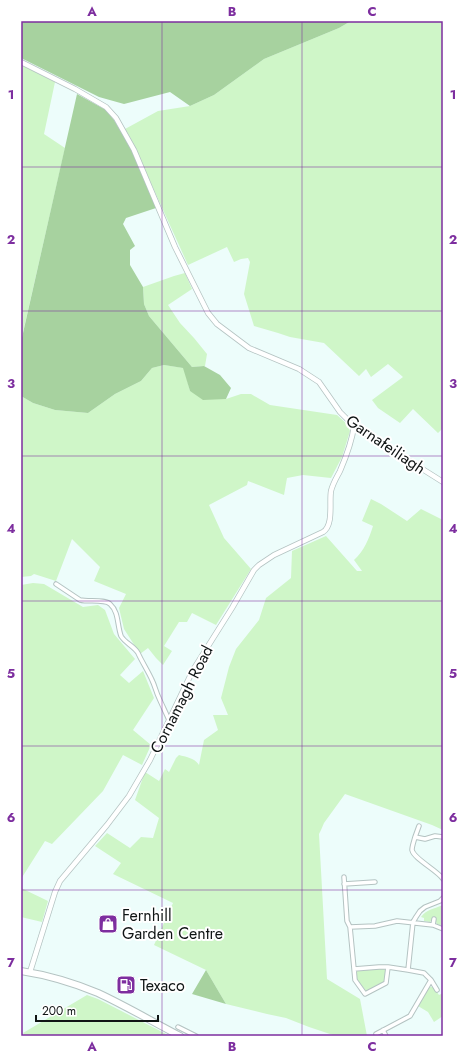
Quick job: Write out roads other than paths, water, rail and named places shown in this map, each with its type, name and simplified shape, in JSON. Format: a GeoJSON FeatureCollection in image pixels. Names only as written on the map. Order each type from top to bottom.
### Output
{"type":"FeatureCollection","features":[{"type":"Feature","properties":{"kind":"main road"},"geometry":{"type":"LineString","coordinates":[[21,971],[50,977],[89,990],[118,1003],[180,1036]]}},
{"type":"Feature","properties":{"kind":"street","name":"Garnafeiliagh"},"geometry":{"type":"LineString","coordinates":[[21,62],[75,89],[106,107],[116,118],[134,150],[175,247],[208,313],[217,324],[249,348],[298,369],[319,382],[340,412],[354,426],[443,482]]}},
{"type":"Feature","properties":{"kind":"street","name":"Cornamagh Road"},"geometry":{"type":"LineString","coordinates":[[30,972],[55,892],[60,881],[129,796],[150,760],[193,670],[254,570],[274,555],[326,531],[328,526],[333,484],[344,461],[353,435],[354,426]]}},
{"type":"Feature","properties":{"kind":"street"},"geometry":{"type":"LineString","coordinates":[[56,584],[80,600],[106,602],[114,608],[122,637],[137,652],[150,674],[169,720]]}},
{"type":"Feature","properties":{"kind":"street"},"geometry":{"type":"LineString","coordinates":[[419,826],[412,848],[415,855],[443,879]]}},
{"type":"Feature","properties":{"kind":"street"},"geometry":{"type":"LineString","coordinates":[[415,837],[425,839],[435,836],[443,837]]}},
{"type":"Feature","properties":{"kind":"street"},"geometry":{"type":"LineString","coordinates":[[344,877],[355,980],[364,994],[386,983],[388,967]]}},
{"type":"Feature","properties":{"kind":"street"},"geometry":{"type":"LineString","coordinates":[[344,884],[375,882]]}},
{"type":"Feature","properties":{"kind":"street"},"geometry":{"type":"LineString","coordinates":[[408,970],[413,922],[422,908],[440,901],[443,898]]}},
{"type":"Feature","properties":{"kind":"street"},"geometry":{"type":"LineString","coordinates":[[433,925],[434,919]]}},
{"type":"Feature","properties":{"kind":"street"},"geometry":{"type":"LineString","coordinates":[[350,927],[375,926],[397,921],[433,925],[443,929]]}},
{"type":"Feature","properties":{"kind":"street"},"geometry":{"type":"LineString","coordinates":[[354,969],[388,967],[424,973],[431,980],[437,990]]}},
{"type":"Feature","properties":{"kind":"street"},"geometry":{"type":"LineString","coordinates":[[376,1034],[410,1016],[431,980]]}},
{"type":"Feature","properties":{"kind":"street"},"geometry":{"type":"LineString","coordinates":[[178,1027],[196,1036]]}},
{"type":"Feature","properties":{"kind":"street"},"geometry":{"type":"LineString","coordinates":[[383,1030],[386,1036]]}},
{"type":"Feature","properties":{"kind":"place","name":"Fernhill Garden Centre"},"geometry":{"type":"Point","coordinates":[108,924]}},
{"type":"Feature","properties":{"kind":"place","name":"Texaco"},"geometry":{"type":"Point","coordinates":[126,985]}}]}
